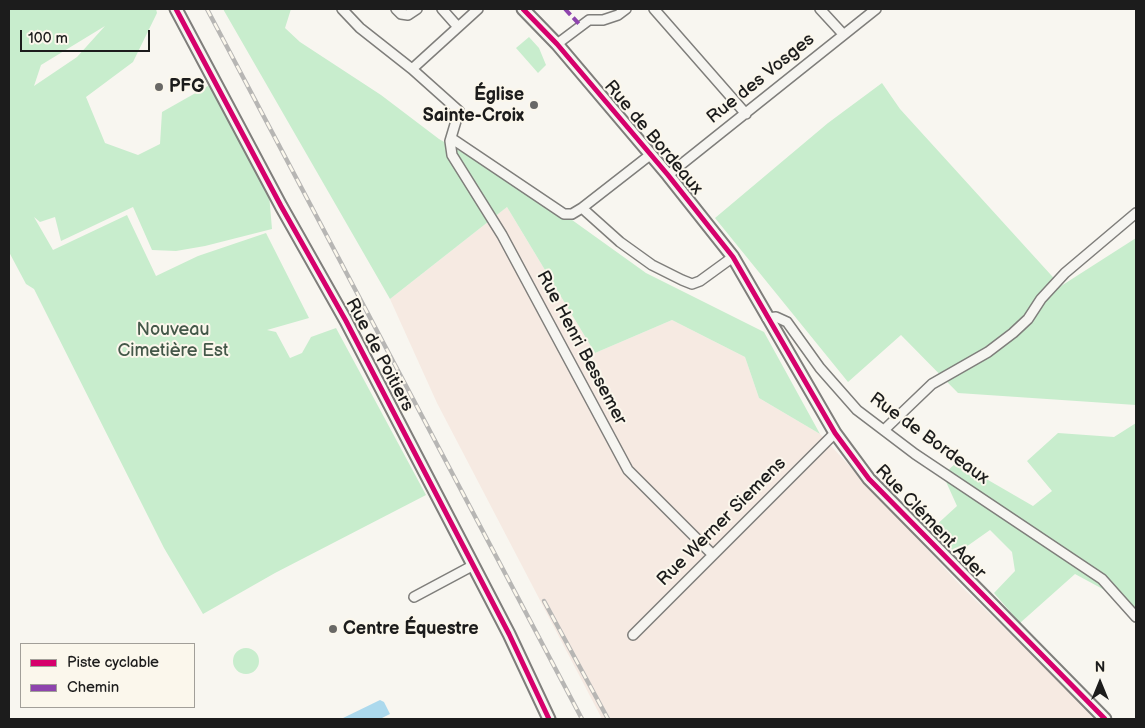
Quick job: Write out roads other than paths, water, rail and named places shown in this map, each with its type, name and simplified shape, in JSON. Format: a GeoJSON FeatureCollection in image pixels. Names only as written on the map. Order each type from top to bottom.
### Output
{"type":"FeatureCollection","features":[{"type":"Feature","properties":{"kind":"street","name":"Rue de Poitiers"},"geometry":{"type":"LineString","coordinates":[[176,9],[281,206],[342,313],[509,634],[549,719]]}},
{"type":"Feature","properties":{"kind":"street"},"geometry":{"type":"LineString","coordinates":[[342,9],[360,28],[412,68],[459,111],[451,138],[564,214],[572,214],[582,208],[650,155]]}},
{"type":"Feature","properties":{"kind":"street"},"geometry":{"type":"LineString","coordinates":[[396,9],[401,14],[408,15],[417,9]]}},
{"type":"Feature","properties":{"kind":"street"},"geometry":{"type":"LineString","coordinates":[[442,9],[458,27]]}},
{"type":"Feature","properties":{"kind":"street"},"geometry":{"type":"LineString","coordinates":[[412,68],[478,9]]}},
{"type":"Feature","properties":{"kind":"street","name":"Rue de Bordeaux"},"geometry":{"type":"LineString","coordinates":[[523,9],[557,44],[668,175],[733,257],[767,318],[776,317],[787,322],[838,391],[857,410],[914,454],[1102,579],[1136,617]]}},
{"type":"Feature","properties":{"kind":"street"},"geometry":{"type":"LineString","coordinates":[[557,44],[589,20],[603,20],[618,15],[626,9]]}},
{"type":"Feature","properties":{"kind":"street"},"geometry":{"type":"LineString","coordinates":[[654,9],[746,114]]}},
{"type":"Feature","properties":{"kind":"street"},"geometry":{"type":"LineString","coordinates":[[820,9],[843,34]]}},
{"type":"Feature","properties":{"kind":"street","name":"Rue des Vosges"},"geometry":{"type":"LineString","coordinates":[[668,175],[876,9]]}},
{"type":"Feature","properties":{"kind":"street","name":"Rue Henri Bessemer"},"geometry":{"type":"LineString","coordinates":[[451,138],[452,155],[502,235],[628,470],[712,554]]}},
{"type":"Feature","properties":{"kind":"street"},"geometry":{"type":"LineString","coordinates":[[582,208],[620,242],[652,266],[692,284],[700,281],[733,257]]}},
{"type":"Feature","properties":{"kind":"street"},"geometry":{"type":"LineString","coordinates":[[884,430],[932,384],[988,352],[1013,333],[1028,319],[1041,299],[1066,273],[1136,213]]}},
{"type":"Feature","properties":{"kind":"street","name":"Rue Clément Ader"},"geometry":{"type":"LineString","coordinates":[[767,318],[835,433],[869,479],[1105,719]]}},
{"type":"Feature","properties":{"kind":"street","name":"Rue Werner Siemens"},"geometry":{"type":"LineString","coordinates":[[633,635],[835,433]]}},
{"type":"Feature","properties":{"kind":"street"},"geometry":{"type":"LineString","coordinates":[[414,597],[472,566]]}},
{"type":"Feature","properties":{"kind":"water"},"geometry":{"type":"Polygon","coordinates":[[[380,700],[384,702],[390,714],[380,719],[341,719],[380,700]]]}},
{"type":"Feature","properties":{"kind":"railway"},"geometry":{"type":"LineString","coordinates":[[207,9],[582,719]]}},
{"type":"Feature","properties":{"kind":"railway"},"geometry":{"type":"LineString","coordinates":[[544,601],[608,719]]}},
{"type":"Feature","properties":{"kind":"place","name":"PFG"},"geometry":{"type":"Point","coordinates":[159,87]}},
{"type":"Feature","properties":{"kind":"place","name":"Église Sainte-Croix"},"geometry":{"type":"Point","coordinates":[534,105]}},
{"type":"Feature","properties":{"kind":"place","name":"Centre Équestre"},"geometry":{"type":"Point","coordinates":[333,629]}},
{"type":"Feature","properties":{"kind":"park label","name":"Nouveau Cimetière Est"},"geometry":{"type":"Point","coordinates":[173,340]}}]}
